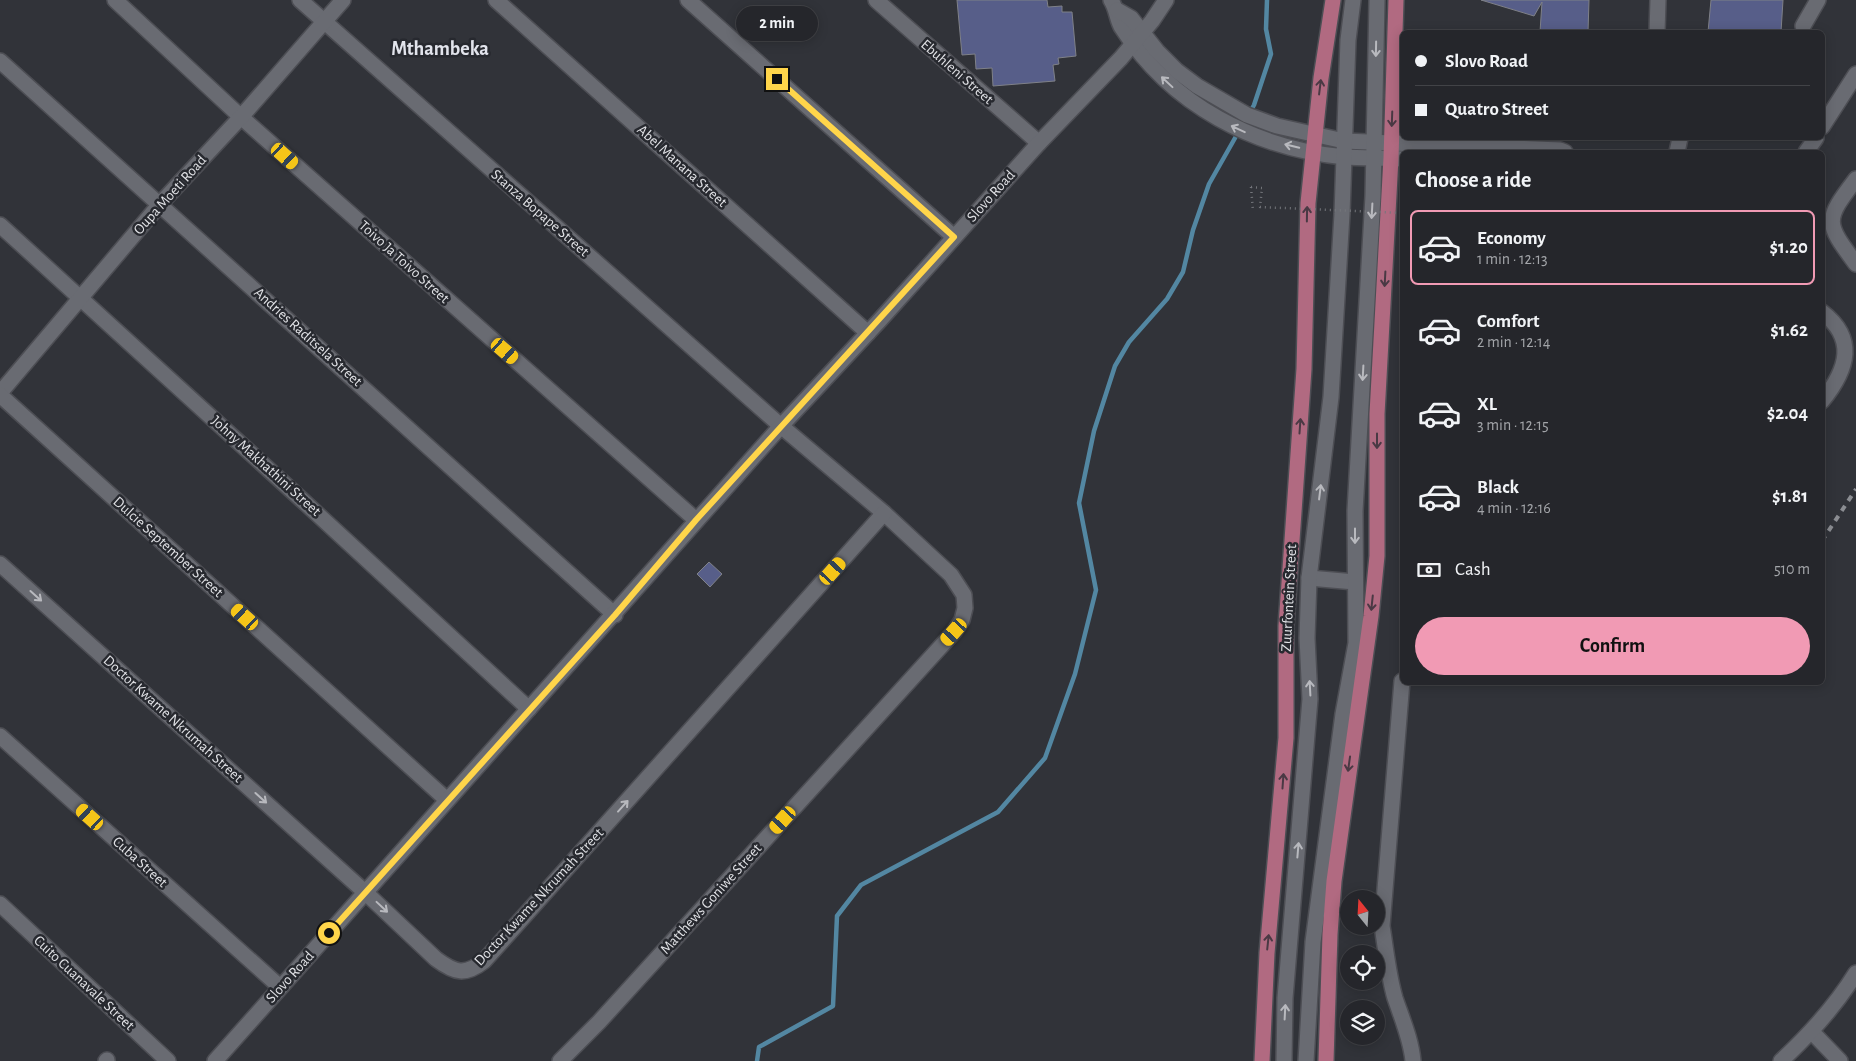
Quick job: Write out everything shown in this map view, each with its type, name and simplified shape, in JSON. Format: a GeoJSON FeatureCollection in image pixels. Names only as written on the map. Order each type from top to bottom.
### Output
{"type":"FeatureCollection","features":[{"type":"Feature","properties":{"kind":"main road","name":"Zuurfontein Street"},"geometry":{"type":"LineString","coordinates":[[1262,1061],[1267,953],[1278,848],[1286,738],[1286,626],[1304,369],[1308,204],[1312,151],[1333,0]]}},
{"type":"Feature","properties":{"kind":"main road"},"geometry":{"type":"LineString","coordinates":[[1326,1061],[1330,934],[1334,880],[1377,556],[1376,414],[1397,159],[1392,143],[1396,0]]}},
{"type":"Feature","properties":{"kind":"street","name":"Toivo Ja Toivo Street"},"geometry":{"type":"LineString","coordinates":[[115,0],[240,117],[696,520]]}},
{"type":"Feature","properties":{"kind":"street","name":"Stanza Bopape Street"},"geometry":{"type":"LineString","coordinates":[[300,0],[781,426],[884,513],[950,575],[964,595]]}},
{"type":"Feature","properties":{"kind":"street","name":"Oupa Moeti Road"},"geometry":{"type":"LineString","coordinates":[[0,394],[160,204],[343,0]]}},
{"type":"Feature","properties":{"kind":"street","name":"Abel Manana Street"},"geometry":{"type":"LineString","coordinates":[[496,0],[868,333]]}},
{"type":"Feature","properties":{"kind":"street"},"geometry":{"type":"LineString","coordinates":[[688,0],[954,237]]}},
{"type":"Feature","properties":{"kind":"street","name":"Ebuhleni Street"},"geometry":{"type":"LineString","coordinates":[[876,0],[1039,143]]}},
{"type":"Feature","properties":{"kind":"street","name":"Slovo Road"},"geometry":{"type":"LineString","coordinates":[[215,1061],[447,800],[615,615],[696,520],[1039,143],[1137,39],[1166,0]]}},
{"type":"Feature","properties":{"kind":"street"},"geometry":{"type":"LineString","coordinates":[[1284,1061],[1285,998],[1310,699],[1307,638],[1310,578],[1331,397],[1342,214],[1348,40],[1353,0]]}},
{"type":"Feature","properties":{"kind":"street"},"geometry":{"type":"LineString","coordinates":[[1306,1061],[1312,942],[1343,714],[1356,643],[1355,510],[1374,158],[1377,0]]}},
{"type":"Feature","properties":{"kind":"street"},"geometry":{"type":"LineString","coordinates":[[1656,30],[1658,0]]}},
{"type":"Feature","properties":{"kind":"street"},"geometry":{"type":"LineString","coordinates":[[1803,26],[1818,0]]}},
{"type":"Feature","properties":{"kind":"street"},"geometry":{"type":"LineString","coordinates":[[1114,5],[1131,18],[1137,39],[1167,82],[1206,112],[1240,130],[1272,141],[1312,151],[1344,156],[1397,159]]}},
{"type":"Feature","properties":{"kind":"street"},"geometry":{"type":"LineString","coordinates":[[1137,39],[1215,98],[1247,115],[1276,126],[1314,136],[1344,141],[1560,150]]}},
{"type":"Feature","properties":{"kind":"street","name":"Andries Raditsela Street"},"geometry":{"type":"LineString","coordinates":[[0,61],[615,615]]}},
{"type":"Feature","properties":{"kind":"street"},"geometry":{"type":"LineString","coordinates":[[1825,123],[1854,84]]}},
{"type":"Feature","properties":{"kind":"street"},"geometry":{"type":"LineString","coordinates":[[1856,178],[1836,205],[1831,223],[1836,238],[1856,264]]}},
{"type":"Feature","properties":{"kind":"street","name":"Johny Makhathini Street"},"geometry":{"type":"LineString","coordinates":[[0,225],[530,710]]}},
{"type":"Feature","properties":{"kind":"street"},"geometry":{"type":"LineString","coordinates":[[1825,314],[1839,323],[1851,342],[1848,365],[1825,397]]}},
{"type":"Feature","properties":{"kind":"street","name":"Dulcie September Street"},"geometry":{"type":"LineString","coordinates":[[0,394],[447,800]]}},
{"type":"Feature","properties":{"kind":"street","name":"Doctor Kwame Nkrumah Street"},"geometry":{"type":"LineString","coordinates":[[0,564],[366,892],[449,969],[464,972],[475,968],[484,961],[884,513]]}},
{"type":"Feature","properties":{"kind":"street"},"geometry":{"type":"LineString","coordinates":[[1310,578],[1355,582]]}},
{"type":"Feature","properties":{"kind":"street","name":"Matthews Goniwe Street"},"geometry":{"type":"LineString","coordinates":[[560,1061],[612,1007],[954,632],[962,620],[965,608],[964,595]]}},
{"type":"Feature","properties":{"kind":"street"},"geometry":{"type":"LineString","coordinates":[[1402,685],[1382,926],[1389,973],[1395,997],[1412,1045],[1413,1061]]}},
{"type":"Feature","properties":{"kind":"street","name":"Cuba Street"},"geometry":{"type":"LineString","coordinates":[[0,736],[280,988]]}},
{"type":"Feature","properties":{"kind":"street","name":"Cuito Cuanavale Street"},"geometry":{"type":"LineString","coordinates":[[0,904],[168,1061]]}},
{"type":"Feature","properties":{"kind":"street"},"geometry":{"type":"LineString","coordinates":[[1781,1061],[1812,1032],[1833,1007],[1856,973]]}},
{"type":"Feature","properties":{"kind":"street"},"geometry":{"type":"LineString","coordinates":[[1812,1032],[1840,1061]]}},
{"type":"Feature","properties":{"kind":"path"},"geometry":{"type":"LineString","coordinates":[[1253,211],[1251,187],[1262,188],[1260,206],[1400,213]]}},
{"type":"Feature","properties":{"kind":"building"},"geometry":{"type":"Polygon","coordinates":[[[957,0],[1047,0],[1048,7],[1062,6],[1062,12],[1072,12],[1076,56],[1058,58],[1059,64],[1053,65],[1055,81],[993,86],[992,68],[976,69],[975,54],[962,55],[957,0]]]}},
{"type":"Feature","properties":{"kind":"building"},"geometry":{"type":"Polygon","coordinates":[[[1481,0],[1589,0],[1588,30],[1540,30],[1542,2],[1534,16],[1481,0]]]}},
{"type":"Feature","properties":{"kind":"building"},"geometry":{"type":"Polygon","coordinates":[[[1711,0],[1783,0],[1781,30],[1708,30],[1711,0]]]}},
{"type":"Feature","properties":{"kind":"building"},"geometry":{"type":"Polygon","coordinates":[[[709,562],[722,574],[710,587],[697,574],[709,562]]]}},
{"type":"Feature","properties":{"kind":"waterway"},"geometry":{"type":"LineString","coordinates":[[1249,114],[1254,105],[1271,54],[1266,29],[1267,0]]}},
{"type":"Feature","properties":{"kind":"waterway"},"geometry":{"type":"LineString","coordinates":[[757,1061],[759,1047],[833,1006],[837,916],[861,885],[998,812],[1045,758],[1075,674],[1096,590],[1079,503],[1094,431],[1115,366],[1129,342],[1167,299],[1183,272],[1193,230],[1209,184],[1239,131]]}},
{"type":"Feature","properties":{"kind":"railway"},"geometry":{"type":"LineString","coordinates":[[1825,536],[1856,489]]}},
{"type":"Feature","properties":{"kind":"district","name":"Mthambeka"},"geometry":{"type":"Point","coordinates":[440,49]}},
{"type":"Feature","properties":{"kind":"route"},"geometry":{"type":"LineString","coordinates":[[329,933],[615,615],[696,520],[954,237],[777,79]]}}]}
